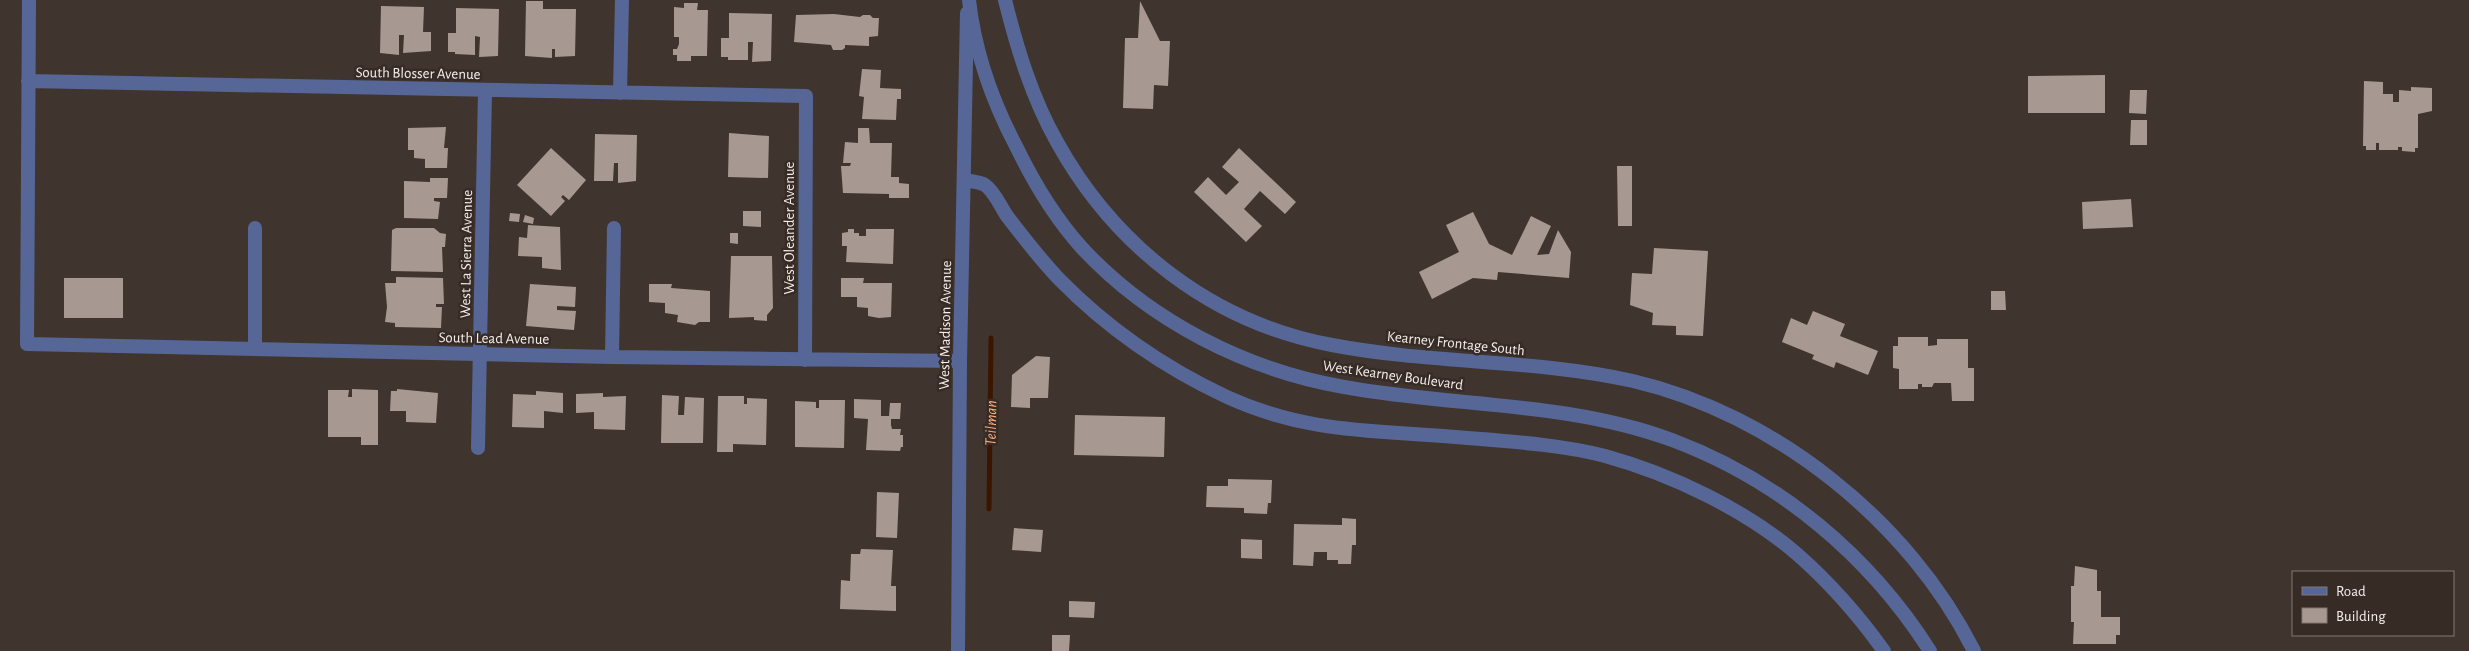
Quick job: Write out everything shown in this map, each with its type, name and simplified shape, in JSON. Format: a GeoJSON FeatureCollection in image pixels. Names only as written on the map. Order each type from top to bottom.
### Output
{"type":"FeatureCollection","features":[{"type":"Feature","properties":{"kind":"street"},"geometry":{"type":"LineString","coordinates":[[28,81],[29,0]]}},
{"type":"Feature","properties":{"kind":"street"},"geometry":{"type":"LineString","coordinates":[[620,93],[622,0]]}},
{"type":"Feature","properties":{"kind":"street","name":"West Madison Avenue"},"geometry":{"type":"LineString","coordinates":[[958,651],[960,362],[968,0]]}},
{"type":"Feature","properties":{"kind":"street","name":"West Kearney Boulevard"},"geometry":{"type":"LineString","coordinates":[[968,0],[982,68],[1001,118],[1029,172],[1082,247],[1135,296],[1158,312],[1211,344],[1293,375],[1343,387],[1584,416],[1616,423],[1681,444],[1729,466],[1763,485],[1818,523],[1860,561],[1884,588],[1930,651]]}},
{"type":"Feature","properties":{"kind":"street","name":"Kearney Frontage South"},"geometry":{"type":"LineString","coordinates":[[1005,0],[1014,36],[1041,111],[1074,170],[1096,204],[1122,232],[1151,260],[1182,283],[1218,307],[1285,334],[1332,345],[1393,354],[1582,371],[1635,382],[1676,394],[1736,419],[1796,453],[1830,478],[1884,526],[1933,584],[1974,651]]}},
{"type":"Feature","properties":{"kind":"street","name":"South Blosser Avenue"},"geometry":{"type":"LineString","coordinates":[[28,81],[806,96]]}},
{"type":"Feature","properties":{"kind":"street","name":"South Lead Avenue"},"geometry":{"type":"LineString","coordinates":[[28,81],[27,344],[612,357],[960,362]]}},
{"type":"Feature","properties":{"kind":"street","name":"West La Sierra Avenue"},"geometry":{"type":"LineString","coordinates":[[478,448],[485,91]]}},
{"type":"Feature","properties":{"kind":"street","name":"West Oleander Avenue"},"geometry":{"type":"LineString","coordinates":[[805,360],[806,96]]}},
{"type":"Feature","properties":{"kind":"street"},"geometry":{"type":"LineString","coordinates":[[964,180],[986,186],[1029,244],[1059,278],[1090,307],[1165,364],[1196,381],[1255,409],[1305,423],[1348,431],[1454,437],[1559,448],[1604,456],[1653,472],[1720,502],[1796,554],[1861,619],[1884,651]]}},
{"type":"Feature","properties":{"kind":"street"},"geometry":{"type":"LineString","coordinates":[[255,228],[255,349]]}},
{"type":"Feature","properties":{"kind":"street"},"geometry":{"type":"LineString","coordinates":[[612,357],[614,228]]}},
{"type":"Feature","properties":{"kind":"building"},"geometry":{"type":"Polygon","coordinates":[[[526,1],[543,1],[543,9],[576,9],[575,56],[555,57],[555,49],[552,49],[552,58],[525,56],[526,1]]]}},
{"type":"Feature","properties":{"kind":"building"},"geometry":{"type":"Polygon","coordinates":[[[1140,1],[1160,41],[1170,41],[1168,86],[1154,85],[1153,109],[1123,108],[1125,38],[1138,38],[1140,1]]]}},
{"type":"Feature","properties":{"kind":"building"},"geometry":{"type":"Polygon","coordinates":[[[684,3],[698,3],[697,10],[708,10],[707,56],[691,56],[691,61],[677,61],[677,55],[673,55],[673,49],[677,49],[679,44],[679,37],[674,37],[674,7],[684,8],[684,3]]]}},
{"type":"Feature","properties":{"kind":"building"},"geometry":{"type":"Polygon","coordinates":[[[381,6],[424,7],[423,32],[431,32],[431,51],[403,53],[404,35],[399,35],[399,55],[380,53],[381,6]]]}},
{"type":"Feature","properties":{"kind":"building"},"geometry":{"type":"Polygon","coordinates":[[[456,8],[499,9],[498,56],[479,57],[480,37],[475,36],[475,55],[448,52],[448,33],[456,33],[456,8]]]}},
{"type":"Feature","properties":{"kind":"building"},"geometry":{"type":"Polygon","coordinates":[[[729,13],[772,14],[771,61],[752,62],[753,42],[748,42],[748,60],[728,60],[728,57],[721,57],[721,38],[729,38],[729,13]]]}},
{"type":"Feature","properties":{"kind":"building"},"geometry":{"type":"Polygon","coordinates":[[[834,14],[860,17],[870,15],[873,18],[879,18],[878,36],[869,37],[869,46],[845,45],[845,48],[842,50],[833,50],[831,45],[794,42],[796,15],[834,14]]]}},
{"type":"Feature","properties":{"kind":"building"},"geometry":{"type":"Polygon","coordinates":[[[862,69],[881,70],[880,88],[901,89],[901,99],[897,99],[896,120],[862,119],[864,97],[859,96],[862,69]]]}},
{"type":"Feature","properties":{"kind":"building"},"geometry":{"type":"Polygon","coordinates":[[[2105,75],[2105,113],[2028,113],[2028,76],[2105,75]]]}},
{"type":"Feature","properties":{"kind":"building"},"geometry":{"type":"Polygon","coordinates":[[[2364,81],[2383,82],[2383,94],[2393,94],[2393,102],[2399,102],[2399,90],[2411,91],[2411,87],[2432,88],[2432,111],[2418,114],[2418,148],[2415,148],[2415,152],[2402,151],[2402,147],[2398,147],[2398,150],[2379,150],[2379,143],[2376,143],[2376,150],[2366,150],[2366,146],[2363,146],[2364,81]]]}},
{"type":"Feature","properties":{"kind":"building"},"geometry":{"type":"Polygon","coordinates":[[[2130,90],[2147,90],[2146,114],[2129,113],[2130,90]]]}},
{"type":"Feature","properties":{"kind":"building"},"geometry":{"type":"Polygon","coordinates":[[[2131,120],[2147,120],[2147,145],[2130,145],[2131,120]]]}},
{"type":"Feature","properties":{"kind":"building"},"geometry":{"type":"Polygon","coordinates":[[[446,127],[444,148],[448,148],[447,168],[425,168],[425,159],[414,158],[414,150],[408,150],[408,128],[446,127]]]}},
{"type":"Feature","properties":{"kind":"building"},"geometry":{"type":"Polygon","coordinates":[[[858,128],[869,128],[870,143],[892,143],[891,177],[899,177],[899,183],[909,184],[909,198],[889,198],[889,194],[843,193],[841,166],[850,166],[851,163],[843,163],[845,142],[858,143],[858,128]]]}},
{"type":"Feature","properties":{"kind":"building"},"geometry":{"type":"Polygon","coordinates":[[[729,133],[769,136],[768,178],[728,177],[729,133]]]}},
{"type":"Feature","properties":{"kind":"building"},"geometry":{"type":"Polygon","coordinates":[[[595,134],[637,135],[636,181],[618,183],[618,163],[614,163],[613,181],[594,181],[595,134]]]}},
{"type":"Feature","properties":{"kind":"building"},"geometry":{"type":"Polygon","coordinates":[[[551,148],[586,180],[569,200],[563,195],[561,197],[565,201],[551,216],[517,185],[551,148]]]}},
{"type":"Feature","properties":{"kind":"building"},"geometry":{"type":"Polygon","coordinates":[[[1239,148],[1296,202],[1285,214],[1260,191],[1244,209],[1262,226],[1246,242],[1194,192],[1208,177],[1226,195],[1239,182],[1222,167],[1239,148]]]}},
{"type":"Feature","properties":{"kind":"building"},"geometry":{"type":"Polygon","coordinates":[[[1617,166],[1632,166],[1632,226],[1618,226],[1617,166]]]}},
{"type":"Feature","properties":{"kind":"building"},"geometry":{"type":"Polygon","coordinates":[[[430,178],[448,178],[447,198],[434,198],[434,201],[440,202],[438,219],[404,218],[404,181],[430,182],[430,178]]]}},
{"type":"Feature","properties":{"kind":"building"},"geometry":{"type":"Polygon","coordinates":[[[2131,199],[2133,227],[2083,229],[2082,202],[2131,199]]]}},
{"type":"Feature","properties":{"kind":"building"},"geometry":{"type":"Polygon","coordinates":[[[743,211],[761,211],[761,227],[743,226],[743,211]]]}},
{"type":"Feature","properties":{"kind":"building"},"geometry":{"type":"Polygon","coordinates":[[[1473,212],[1489,244],[1512,255],[1531,216],[1551,226],[1537,255],[1549,254],[1558,230],[1571,252],[1569,278],[1498,272],[1497,280],[1473,278],[1432,299],[1419,272],[1459,252],[1446,225],[1473,212]]]}},
{"type":"Feature","properties":{"kind":"building"},"geometry":{"type":"Polygon","coordinates":[[[510,213],[520,214],[519,222],[509,221],[510,213]]]}},
{"type":"Feature","properties":{"kind":"building"},"geometry":{"type":"Polygon","coordinates":[[[525,215],[534,218],[533,224],[523,222],[525,215]]]}},
{"type":"Feature","properties":{"kind":"building"},"geometry":{"type":"Polygon","coordinates":[[[528,225],[560,227],[561,270],[542,268],[542,257],[518,256],[519,237],[527,238],[528,225]]]}},
{"type":"Feature","properties":{"kind":"building"},"geometry":{"type":"Polygon","coordinates":[[[396,228],[434,228],[440,233],[446,234],[445,247],[442,247],[443,272],[391,271],[392,230],[396,228]]]}},
{"type":"Feature","properties":{"kind":"building"},"geometry":{"type":"Polygon","coordinates":[[[848,229],[854,229],[854,233],[859,233],[859,236],[866,236],[866,229],[894,229],[893,264],[846,262],[847,246],[842,246],[842,233],[848,232],[848,229]]]}},
{"type":"Feature","properties":{"kind":"building"},"geometry":{"type":"Polygon","coordinates":[[[730,233],[738,233],[738,244],[730,243],[730,233]]]}},
{"type":"Feature","properties":{"kind":"building"},"geometry":{"type":"Polygon","coordinates":[[[1654,248],[1708,251],[1703,336],[1676,335],[1676,326],[1652,325],[1653,313],[1630,305],[1632,273],[1652,274],[1654,248]]]}},
{"type":"Feature","properties":{"kind":"building"},"geometry":{"type":"Polygon","coordinates":[[[731,256],[772,256],[773,308],[767,315],[767,321],[754,320],[754,317],[729,318],[731,256]]]}},
{"type":"Feature","properties":{"kind":"building"},"geometry":{"type":"Polygon","coordinates":[[[396,277],[443,278],[444,304],[436,304],[436,307],[442,307],[441,328],[395,327],[395,323],[385,322],[387,307],[385,283],[396,283],[396,277]]]}},
{"type":"Feature","properties":{"kind":"building"},"geometry":{"type":"Polygon","coordinates":[[[64,278],[123,278],[123,318],[64,318],[64,278]]]}},
{"type":"Feature","properties":{"kind":"building"},"geometry":{"type":"Polygon","coordinates":[[[841,278],[864,278],[863,283],[892,283],[891,317],[879,318],[868,316],[868,308],[857,307],[857,297],[841,297],[841,278]]]}},
{"type":"Feature","properties":{"kind":"building"},"geometry":{"type":"Polygon","coordinates":[[[530,284],[576,287],[575,307],[557,306],[557,310],[576,311],[574,330],[526,326],[530,284]]]}},
{"type":"Feature","properties":{"kind":"building"},"geometry":{"type":"Polygon","coordinates":[[[649,284],[672,284],[671,288],[710,291],[710,322],[699,322],[695,325],[677,322],[678,315],[665,313],[665,303],[649,302],[649,284]]]}},
{"type":"Feature","properties":{"kind":"building"},"geometry":{"type":"Polygon","coordinates":[[[1991,291],[2005,291],[2006,310],[1991,310],[1991,291]]]}},
{"type":"Feature","properties":{"kind":"building"},"geometry":{"type":"Polygon","coordinates":[[[1813,311],[1845,324],[1840,336],[1878,351],[1868,375],[1836,362],[1834,368],[1812,359],[1814,355],[1782,342],[1791,318],[1807,325],[1813,311]]]}},
{"type":"Feature","properties":{"kind":"building"},"geometry":{"type":"Polygon","coordinates":[[[1898,337],[1928,337],[1928,346],[1937,345],[1937,339],[1968,339],[1968,368],[1974,368],[1974,401],[1952,401],[1951,383],[1934,383],[1932,387],[1922,387],[1922,384],[1918,384],[1918,389],[1899,389],[1899,369],[1893,368],[1893,346],[1898,346],[1898,337]]]}},
{"type":"Feature","properties":{"kind":"building"},"geometry":{"type":"Polygon","coordinates":[[[1036,356],[1050,357],[1048,398],[1030,398],[1030,408],[1011,407],[1012,375],[1036,356]]]}},
{"type":"Feature","properties":{"kind":"building"},"geometry":{"type":"Polygon","coordinates":[[[352,389],[378,390],[378,445],[361,445],[361,437],[328,437],[328,390],[349,390],[348,397],[352,397],[352,389]]]}},
{"type":"Feature","properties":{"kind":"building"},"geometry":{"type":"Polygon","coordinates":[[[397,389],[438,393],[436,423],[406,422],[406,411],[390,411],[391,391],[397,391],[397,389]]]}},
{"type":"Feature","properties":{"kind":"building"},"geometry":{"type":"Polygon","coordinates":[[[536,391],[563,393],[563,413],[544,411],[544,428],[512,427],[513,394],[536,395],[536,391]]]}},
{"type":"Feature","properties":{"kind":"building"},"geometry":{"type":"Polygon","coordinates":[[[603,393],[603,397],[626,396],[625,430],[594,429],[594,412],[576,413],[576,394],[603,393]]]}},
{"type":"Feature","properties":{"kind":"building"},"geometry":{"type":"Polygon","coordinates":[[[662,395],[679,396],[678,415],[684,415],[685,397],[704,398],[703,443],[661,443],[662,395]]]}},
{"type":"Feature","properties":{"kind":"building"},"geometry":{"type":"Polygon","coordinates":[[[718,396],[744,396],[744,404],[747,404],[747,398],[767,399],[766,445],[733,444],[733,452],[717,452],[718,396]]]}},
{"type":"Feature","properties":{"kind":"building"},"geometry":{"type":"Polygon","coordinates":[[[854,399],[881,400],[881,416],[889,416],[890,403],[901,403],[900,419],[891,419],[892,429],[901,429],[900,435],[903,435],[903,447],[901,447],[900,451],[866,450],[868,419],[854,418],[854,399]]]}},
{"type":"Feature","properties":{"kind":"building"},"geometry":{"type":"Polygon","coordinates":[[[819,400],[845,400],[844,448],[795,447],[795,401],[816,402],[816,408],[819,408],[819,400]]]}},
{"type":"Feature","properties":{"kind":"building"},"geometry":{"type":"Polygon","coordinates":[[[1075,415],[1165,417],[1164,457],[1074,455],[1075,415]]]}},
{"type":"Feature","properties":{"kind":"building"},"geometry":{"type":"Polygon","coordinates":[[[1228,479],[1272,480],[1271,503],[1268,503],[1267,514],[1244,513],[1244,508],[1206,507],[1207,486],[1228,486],[1228,479]]]}},
{"type":"Feature","properties":{"kind":"building"},"geometry":{"type":"Polygon","coordinates":[[[877,492],[899,493],[897,538],[876,537],[877,492]]]}},
{"type":"Feature","properties":{"kind":"building"},"geometry":{"type":"Polygon","coordinates":[[[1342,518],[1356,519],[1356,545],[1352,545],[1351,564],[1338,564],[1338,560],[1327,560],[1327,552],[1314,552],[1313,566],[1293,565],[1294,524],[1342,525],[1342,518]]]}},
{"type":"Feature","properties":{"kind":"building"},"geometry":{"type":"Polygon","coordinates":[[[1014,528],[1043,530],[1041,552],[1012,550],[1014,528]]]}},
{"type":"Feature","properties":{"kind":"building"},"geometry":{"type":"Polygon","coordinates":[[[1241,539],[1262,540],[1262,559],[1241,558],[1241,539]]]}},
{"type":"Feature","properties":{"kind":"building"},"geometry":{"type":"Polygon","coordinates":[[[861,549],[893,550],[891,586],[896,586],[896,611],[840,609],[841,580],[850,581],[851,554],[860,554],[861,549]]]}},
{"type":"Feature","properties":{"kind":"building"},"geometry":{"type":"Polygon","coordinates":[[[2075,566],[2097,570],[2097,591],[2101,591],[2101,617],[2120,617],[2120,635],[2116,635],[2116,644],[2073,644],[2074,622],[2071,622],[2071,586],[2074,586],[2075,566]]]}},
{"type":"Feature","properties":{"kind":"building"},"geometry":{"type":"Polygon","coordinates":[[[1069,601],[1095,602],[1094,618],[1069,617],[1069,601]]]}},
{"type":"Feature","properties":{"kind":"building"},"geometry":{"type":"Polygon","coordinates":[[[1052,635],[1070,635],[1069,651],[1052,651],[1052,635]]]}},
{"type":"Feature","properties":{"kind":"waterway","name":"Teilman"},"geometry":{"type":"LineString","coordinates":[[989,509],[991,338]]}}]}
